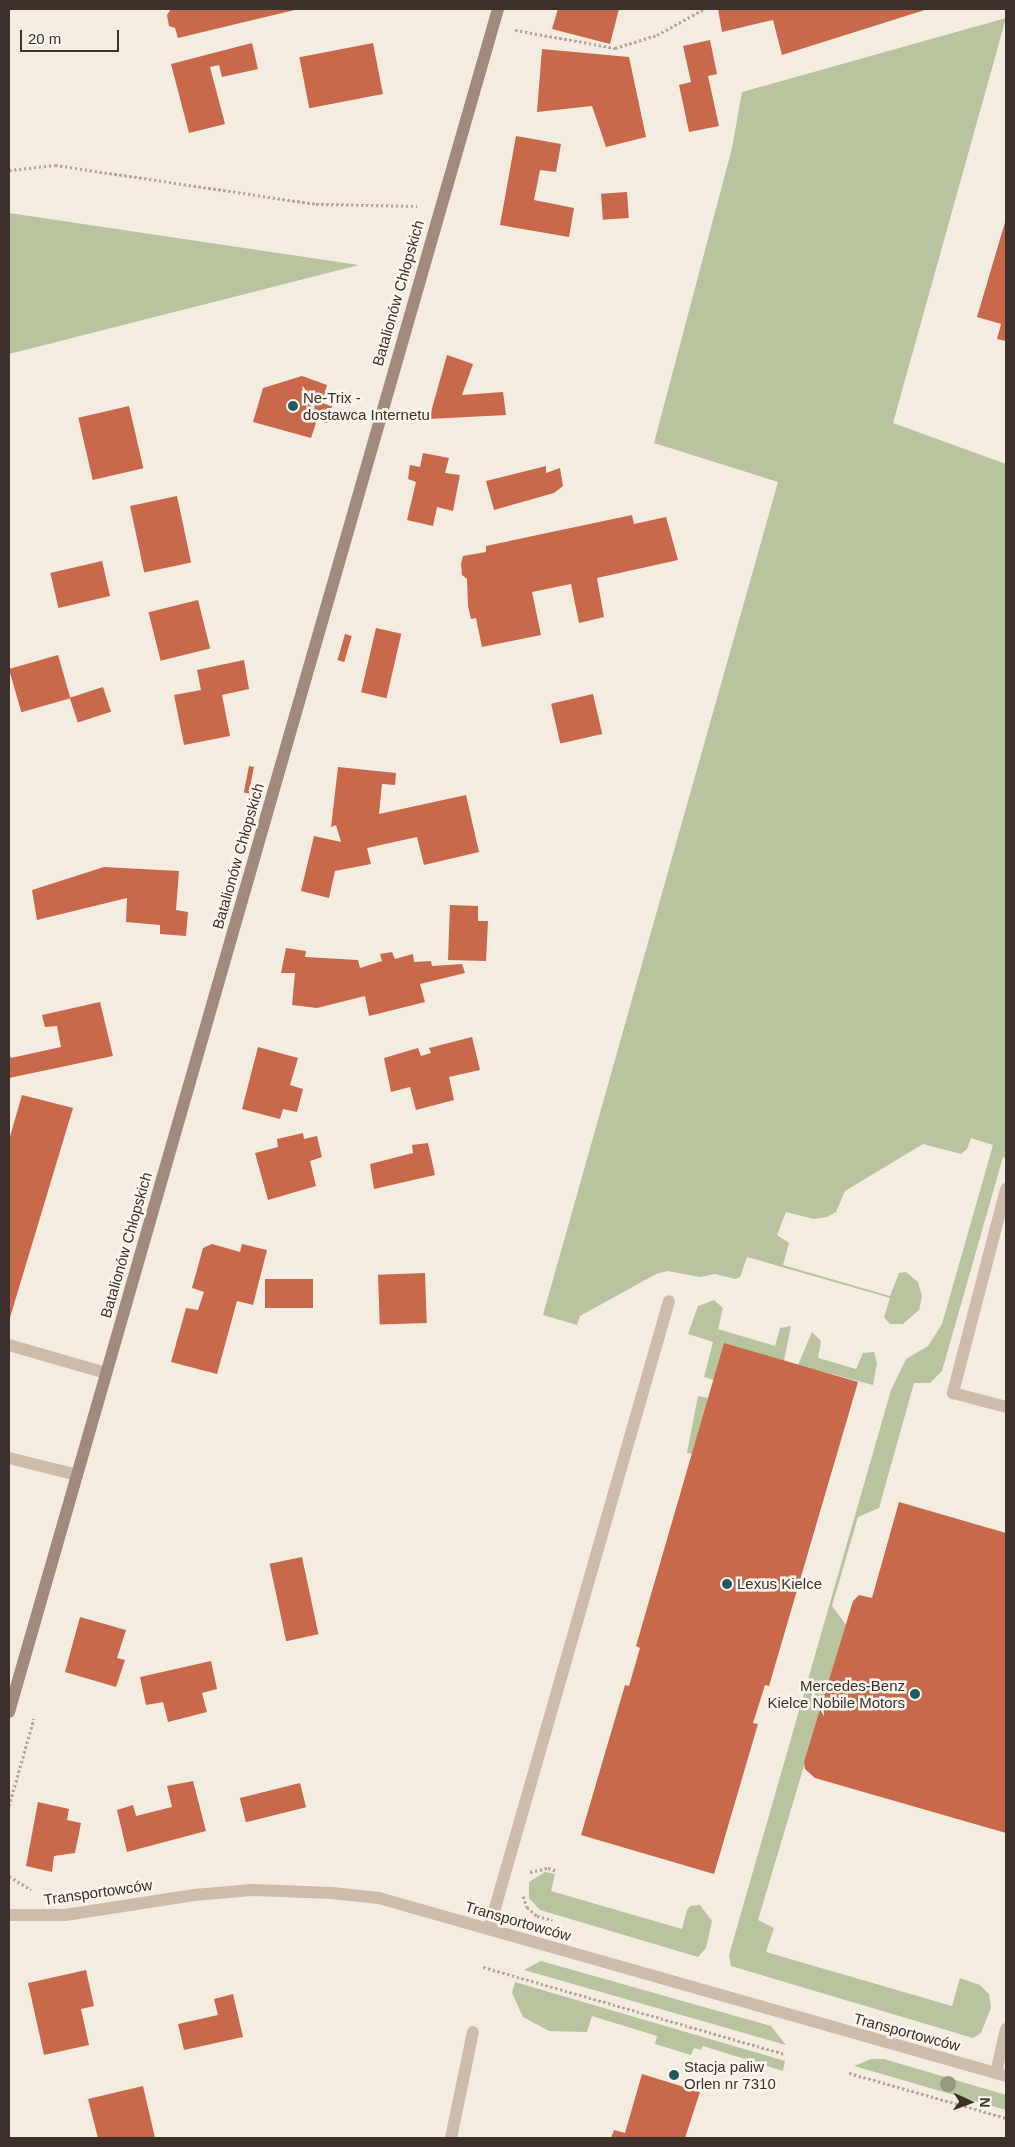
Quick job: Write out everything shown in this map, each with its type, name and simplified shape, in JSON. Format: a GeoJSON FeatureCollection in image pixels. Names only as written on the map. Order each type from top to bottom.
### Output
{"type":"FeatureCollection","features":[{"type":"Feature","properties":{"kind":"street","name":"Batalionów Chłopskich"},"geometry":{"type":"LineString","coordinates":[[9,1712],[498,9]]}},
{"type":"Feature","properties":{"kind":"street"},"geometry":{"type":"LineString","coordinates":[[1006,1189],[953,1393],[1006,1407]]}},
{"type":"Feature","properties":{"kind":"street"},"geometry":{"type":"LineString","coordinates":[[489,1929],[670,1301]]}},
{"type":"Feature","properties":{"kind":"street"},"geometry":{"type":"LineString","coordinates":[[9,1345],[106,1373]]}},
{"type":"Feature","properties":{"kind":"street"},"geometry":{"type":"LineString","coordinates":[[9,1458],[77,1475]]}},
{"type":"Feature","properties":{"kind":"street","name":"Transportowców"},"geometry":{"type":"LineString","coordinates":[[9,1914],[66,1915],[224,1891],[293,1890],[379,1898],[1001,2074]]}},
{"type":"Feature","properties":{"kind":"street"},"geometry":{"type":"LineString","coordinates":[[1001,2074],[1006,2029]]}},
{"type":"Feature","properties":{"kind":"street"},"geometry":{"type":"LineString","coordinates":[[451,2138],[473,2032]]}},
{"type":"Feature","properties":{"kind":"path"},"geometry":{"type":"LineString","coordinates":[[492,25],[615,48],[657,35],[704,9]]}},
{"type":"Feature","properties":{"kind":"path"},"geometry":{"type":"LineString","coordinates":[[9,170],[55,165],[316,204],[440,206]]}},
{"type":"Feature","properties":{"kind":"path"},"geometry":{"type":"LineString","coordinates":[[525,1877],[534,1869],[557,1871]]}},
{"type":"Feature","properties":{"kind":"path"},"geometry":{"type":"LineString","coordinates":[[522,1891],[527,1907],[537,1916]]}},
{"type":"Feature","properties":{"kind":"path"},"geometry":{"type":"LineString","coordinates":[[483,1967],[784,2054]]}},
{"type":"Feature","properties":{"kind":"path"},"geometry":{"type":"LineString","coordinates":[[849,2073],[1006,2118]]}},
{"type":"Feature","properties":{"kind":"green space"},"geometry":{"type":"Polygon","coordinates":[[[1006,18],[893,423],[1006,464],[1006,1158],[1003,1157],[942,1371],[930,1383],[914,1383],[879,1508],[858,1517],[832,1606],[846,1625],[758,1920],[774,1928],[766,1952],[952,2006],[960,1978],[980,1985],[989,1994],[991,2008],[981,2033],[973,2038],[731,1966],[729,1955],[891,1390],[906,1359],[928,1346],[942,1324],[993,1145],[971,1138],[967,1149],[961,1154],[923,1144],[845,1191],[836,1212],[827,1217],[814,1219],[786,1212],[777,1235],[789,1243],[783,1265],[890,1296],[899,1273],[906,1272],[918,1282],[922,1296],[919,1310],[903,1324],[890,1324],[884,1317],[890,1298],[747,1257],[740,1277],[735,1279],[715,1274],[700,1277],[668,1271],[656,1274],[580,1316],[577,1325],[543,1315],[778,482],[654,443],[732,148],[742,92],[1006,18]]]}},
{"type":"Feature","properties":{"kind":"green space"},"geometry":{"type":"Polygon","coordinates":[[[9,213],[359,265],[9,354],[9,213]]]}},
{"type":"Feature","properties":{"kind":"green space"},"geometry":{"type":"Polygon","coordinates":[[[714,1300],[723,1308],[718,1329],[775,1346],[780,1328],[791,1326],[784,1361],[714,1380],[704,1377],[713,1342],[688,1334],[698,1306],[714,1300]]]}},
{"type":"Feature","properties":{"kind":"green space"},"geometry":{"type":"Polygon","coordinates":[[[812,1332],[821,1341],[818,1358],[856,1369],[863,1353],[874,1352],[877,1363],[873,1385],[798,1365],[812,1332]]]}},
{"type":"Feature","properties":{"kind":"green space"},"geometry":{"type":"Polygon","coordinates":[[[698,1396],[708,1398],[697,1455],[687,1453],[698,1396]]]}},
{"type":"Feature","properties":{"kind":"green space"},"geometry":{"type":"Polygon","coordinates":[[[545,1872],[555,1874],[551,1891],[682,1929],[687,1910],[690,1906],[700,1905],[712,1921],[706,1948],[698,1957],[540,1910],[529,1898],[529,1882],[545,1872]]]}},
{"type":"Feature","properties":{"kind":"green space"},"geometry":{"type":"Polygon","coordinates":[[[541,1961],[771,2026],[786,2045],[524,1970],[541,1961]]]}},
{"type":"Feature","properties":{"kind":"green space"},"geometry":{"type":"Polygon","coordinates":[[[515,1982],[785,2061],[783,2071],[703,2046],[701,2050],[694,2048],[691,2055],[655,2044],[657,2036],[592,2016],[587,2032],[549,2031],[523,2017],[512,1993],[515,1982]]]}},
{"type":"Feature","properties":{"kind":"green space"},"geometry":{"type":"Polygon","coordinates":[[[871,2059],[884,2059],[1006,2095],[1006,2110],[854,2066],[871,2059]]]}},
{"type":"Feature","properties":{"kind":"building"},"geometry":{"type":"Polygon","coordinates":[[[171,9],[299,9],[178,38],[175,28],[169,26],[167,15],[171,9]]]}},
{"type":"Feature","properties":{"kind":"building"},"geometry":{"type":"Polygon","coordinates":[[[558,9],[619,9],[610,44],[552,29],[558,9]]]}},
{"type":"Feature","properties":{"kind":"building"},"geometry":{"type":"Polygon","coordinates":[[[718,9],[928,9],[782,55],[773,20],[722,32],[718,9]]]}},
{"type":"Feature","properties":{"kind":"building"},"geometry":{"type":"Polygon","coordinates":[[[710,40],[717,74],[708,76],[719,126],[689,132],[679,85],[691,82],[683,46],[710,40]]]}},
{"type":"Feature","properties":{"kind":"building"},"geometry":{"type":"Polygon","coordinates":[[[252,43],[258,69],[222,77],[219,65],[210,67],[225,124],[189,133],[171,64],[252,43]]]}},
{"type":"Feature","properties":{"kind":"building"},"geometry":{"type":"Polygon","coordinates":[[[373,43],[383,94],[309,108],[299,57],[373,43]]]}},
{"type":"Feature","properties":{"kind":"building"},"geometry":{"type":"Polygon","coordinates":[[[542,49],[629,57],[646,137],[606,147],[592,106],[537,112],[542,49]]]}},
{"type":"Feature","properties":{"kind":"building"},"geometry":{"type":"Polygon","coordinates":[[[516,136],[561,144],[556,172],[540,170],[534,200],[574,208],[569,237],[500,225],[516,136]]]}},
{"type":"Feature","properties":{"kind":"building"},"geometry":{"type":"Polygon","coordinates":[[[627,192],[629,218],[603,220],[601,194],[627,192]]]}},
{"type":"Feature","properties":{"kind":"building"},"geometry":{"type":"Polygon","coordinates":[[[1006,219],[1006,341],[997,339],[1001,324],[977,317],[1006,219]]]}},
{"type":"Feature","properties":{"kind":"building"},"geometry":{"type":"Polygon","coordinates":[[[447,355],[473,364],[462,395],[503,392],[506,415],[429,419],[447,355]]]}},
{"type":"Feature","properties":{"kind":"building"},"geometry":{"type":"Polygon","coordinates":[[[302,376],[327,385],[322,403],[332,406],[327,423],[317,420],[311,438],[253,422],[263,388],[302,376]]]}},
{"type":"Feature","properties":{"kind":"building"},"geometry":{"type":"Polygon","coordinates":[[[129,406],[143,468],[93,480],[78,418],[129,406]]]}},
{"type":"Feature","properties":{"kind":"building"},"geometry":{"type":"Polygon","coordinates":[[[423,453],[449,458],[445,473],[460,475],[453,511],[437,507],[433,526],[407,520],[416,482],[408,479],[410,465],[420,467],[423,453]]]}},
{"type":"Feature","properties":{"kind":"building"},"geometry":{"type":"Polygon","coordinates":[[[546,466],[546,473],[560,468],[563,486],[554,493],[494,510],[486,481],[546,466]]]}},
{"type":"Feature","properties":{"kind":"building"},"geometry":{"type":"Polygon","coordinates":[[[177,496],[191,563],[144,572],[130,506],[177,496]]]}},
{"type":"Feature","properties":{"kind":"building"},"geometry":{"type":"Polygon","coordinates":[[[632,515],[634,524],[666,517],[678,560],[597,578],[604,617],[579,623],[571,584],[532,592],[541,635],[482,647],[476,618],[471,619],[468,606],[467,579],[462,575],[461,564],[463,556],[486,552],[486,546],[632,515]]]}},
{"type":"Feature","properties":{"kind":"building"},"geometry":{"type":"Polygon","coordinates":[[[102,561],[110,596],[58,608],[50,573],[102,561]]]}},
{"type":"Feature","properties":{"kind":"building"},"geometry":{"type":"Polygon","coordinates":[[[198,600],[210,649],[161,661],[149,612],[198,600]]]}},
{"type":"Feature","properties":{"kind":"building"},"geometry":{"type":"Polygon","coordinates":[[[376,628],[401,634],[386,698],[361,692],[376,628]]]}},
{"type":"Feature","properties":{"kind":"building"},"geometry":{"type":"Polygon","coordinates":[[[345,634],[352,636],[344,662],[338,660],[345,634]]]}},
{"type":"Feature","properties":{"kind":"building"},"geometry":{"type":"Polygon","coordinates":[[[58,655],[70,698],[21,712],[9,669],[58,655]]]}},
{"type":"Feature","properties":{"kind":"building"},"geometry":{"type":"Polygon","coordinates":[[[244,660],[249,689],[222,695],[230,736],[184,745],[174,695],[201,690],[197,670],[244,660]]]}},
{"type":"Feature","properties":{"kind":"building"},"geometry":{"type":"Polygon","coordinates":[[[103,687],[111,712],[78,723],[70,698],[103,687]]]}},
{"type":"Feature","properties":{"kind":"building"},"geometry":{"type":"Polygon","coordinates":[[[593,694],[602,734],[560,744],[551,704],[593,694]]]}},
{"type":"Feature","properties":{"kind":"building"},"geometry":{"type":"Polygon","coordinates":[[[249,766],[254,767],[249,793],[244,793],[249,766]]]}},
{"type":"Feature","properties":{"kind":"building"},"geometry":{"type":"Polygon","coordinates":[[[338,767],[396,773],[395,785],[382,784],[379,814],[466,795],[479,852],[424,865],[417,837],[367,848],[371,864],[335,871],[329,898],[301,891],[314,836],[341,842],[336,825],[331,827],[338,767]]]}},
{"type":"Feature","properties":{"kind":"building"},"geometry":{"type":"Polygon","coordinates":[[[104,867],[179,871],[176,910],[188,912],[186,936],[160,934],[160,925],[126,922],[127,898],[37,920],[32,890],[104,867]]]}},
{"type":"Feature","properties":{"kind":"building"},"geometry":{"type":"Polygon","coordinates":[[[450,905],[478,906],[478,921],[488,921],[486,961],[448,960],[450,905]]]}},
{"type":"Feature","properties":{"kind":"building"},"geometry":{"type":"Polygon","coordinates":[[[286,948],[306,951],[305,957],[358,960],[360,968],[382,961],[380,954],[392,952],[395,959],[413,954],[414,962],[431,961],[432,966],[462,964],[465,973],[420,984],[425,1002],[369,1016],[365,996],[317,1008],[292,1005],[295,973],[281,973],[286,948]]]}},
{"type":"Feature","properties":{"kind":"building"},"geometry":{"type":"Polygon","coordinates":[[[100,1002],[113,1056],[9,1078],[9,1054],[11,1058],[61,1047],[57,1026],[45,1027],[42,1015],[100,1002]]]}},
{"type":"Feature","properties":{"kind":"building"},"geometry":{"type":"Polygon","coordinates":[[[472,1037],[480,1070],[449,1077],[454,1100],[416,1110],[410,1087],[391,1092],[384,1058],[418,1048],[421,1056],[431,1053],[429,1048],[472,1037]]]}},
{"type":"Feature","properties":{"kind":"building"},"geometry":{"type":"Polygon","coordinates":[[[258,1047],[298,1058],[290,1085],[303,1089],[297,1112],[283,1109],[280,1119],[242,1109],[258,1047]]]}},
{"type":"Feature","properties":{"kind":"building"},"geometry":{"type":"Polygon","coordinates":[[[22,1095],[73,1108],[9,1321],[9,1140],[22,1095]]]}},
{"type":"Feature","properties":{"kind":"building"},"geometry":{"type":"Polygon","coordinates":[[[303,1133],[304,1139],[317,1136],[322,1157],[310,1161],[316,1186],[268,1200],[255,1153],[278,1147],[277,1139],[303,1133]]]}},
{"type":"Feature","properties":{"kind":"building"},"geometry":{"type":"Polygon","coordinates":[[[428,1143],[435,1175],[374,1189],[370,1164],[413,1153],[412,1145],[428,1143]]]}},
{"type":"Feature","properties":{"kind":"building"},"geometry":{"type":"Polygon","coordinates":[[[212,1244],[240,1252],[242,1244],[267,1250],[253,1305],[237,1301],[217,1374],[171,1362],[186,1308],[198,1310],[204,1292],[192,1288],[203,1248],[212,1244]]]}},
{"type":"Feature","properties":{"kind":"building"},"geometry":{"type":"Polygon","coordinates":[[[425,1273],[427,1323],[380,1325],[378,1275],[425,1273]]]}},
{"type":"Feature","properties":{"kind":"building"},"geometry":{"type":"Polygon","coordinates":[[[265,1279],[313,1279],[313,1308],[265,1308],[265,1279]]]}},
{"type":"Feature","properties":{"kind":"building","name":"Lexus Kielce"},"geometry":{"type":"Polygon","coordinates":[[[724,1343],[858,1382],[769,1686],[765,1685],[753,1723],[758,1724],[714,1874],[581,1835],[625,1685],[629,1686],[640,1648],[636,1646],[724,1343]]]}},
{"type":"Feature","properties":{"kind":"building","name":"Mercedes-Benz Kielce Nobile Motors"},"geometry":{"type":"Polygon","coordinates":[[[899,1502],[1006,1533],[1006,1833],[815,1778],[805,1769],[804,1762],[853,1601],[859,1595],[872,1598],[899,1502]]]}},
{"type":"Feature","properties":{"kind":"building"},"geometry":{"type":"Polygon","coordinates":[[[302,1557],[318,1634],[286,1641],[270,1564],[302,1557]]]}},
{"type":"Feature","properties":{"kind":"building"},"geometry":{"type":"Polygon","coordinates":[[[80,1617],[126,1630],[117,1658],[125,1660],[116,1687],[65,1672],[80,1617]]]}},
{"type":"Feature","properties":{"kind":"building"},"geometry":{"type":"Polygon","coordinates":[[[211,1661],[217,1689],[202,1693],[207,1712],[168,1722],[163,1702],[146,1705],[140,1677],[211,1661]]]}},
{"type":"Feature","properties":{"kind":"building"},"geometry":{"type":"Polygon","coordinates":[[[193,1781],[206,1831],[127,1852],[117,1810],[133,1805],[136,1816],[172,1807],[167,1786],[193,1781]]]}},
{"type":"Feature","properties":{"kind":"building"},"geometry":{"type":"Polygon","coordinates":[[[300,1783],[306,1807],[246,1822],[240,1798],[300,1783]]]}},
{"type":"Feature","properties":{"kind":"building"},"geometry":{"type":"Polygon","coordinates":[[[38,1802],[69,1809],[67,1820],[81,1823],[75,1853],[54,1856],[52,1872],[26,1866],[38,1802]]]}},
{"type":"Feature","properties":{"kind":"building"},"geometry":{"type":"Polygon","coordinates":[[[86,1970],[94,2006],[81,2009],[89,2045],[44,2055],[28,1983],[86,1970]]]}},
{"type":"Feature","properties":{"kind":"building"},"geometry":{"type":"Polygon","coordinates":[[[233,1994],[243,2037],[184,2050],[178,2024],[218,2015],[214,1999],[233,1994]]]}},
{"type":"Feature","properties":{"kind":"building"},"geometry":{"type":"Polygon","coordinates":[[[642,2074],[700,2092],[685,2138],[611,2138],[614,2130],[625,2133],[642,2074]]]}},
{"type":"Feature","properties":{"kind":"building"},"geometry":{"type":"Polygon","coordinates":[[[143,2086],[155,2138],[98,2138],[88,2099],[143,2086]]]}},
{"type":"Feature","properties":{"kind":"place","name":"Ne-Trix - dostawca Internetu"},"geometry":{"type":"Point","coordinates":[293,406]}},
{"type":"Feature","properties":{"kind":"place","name":"Lexus Kielce"},"geometry":{"type":"Point","coordinates":[727,1584]}},
{"type":"Feature","properties":{"kind":"place","name":"Mercedes-Benz Kielce Nobile Motors"},"geometry":{"type":"Point","coordinates":[915,1694]}},
{"type":"Feature","properties":{"kind":"place","name":"Stacja paliw Orlen nr 7310"},"geometry":{"type":"Point","coordinates":[674,2075]}}]}
